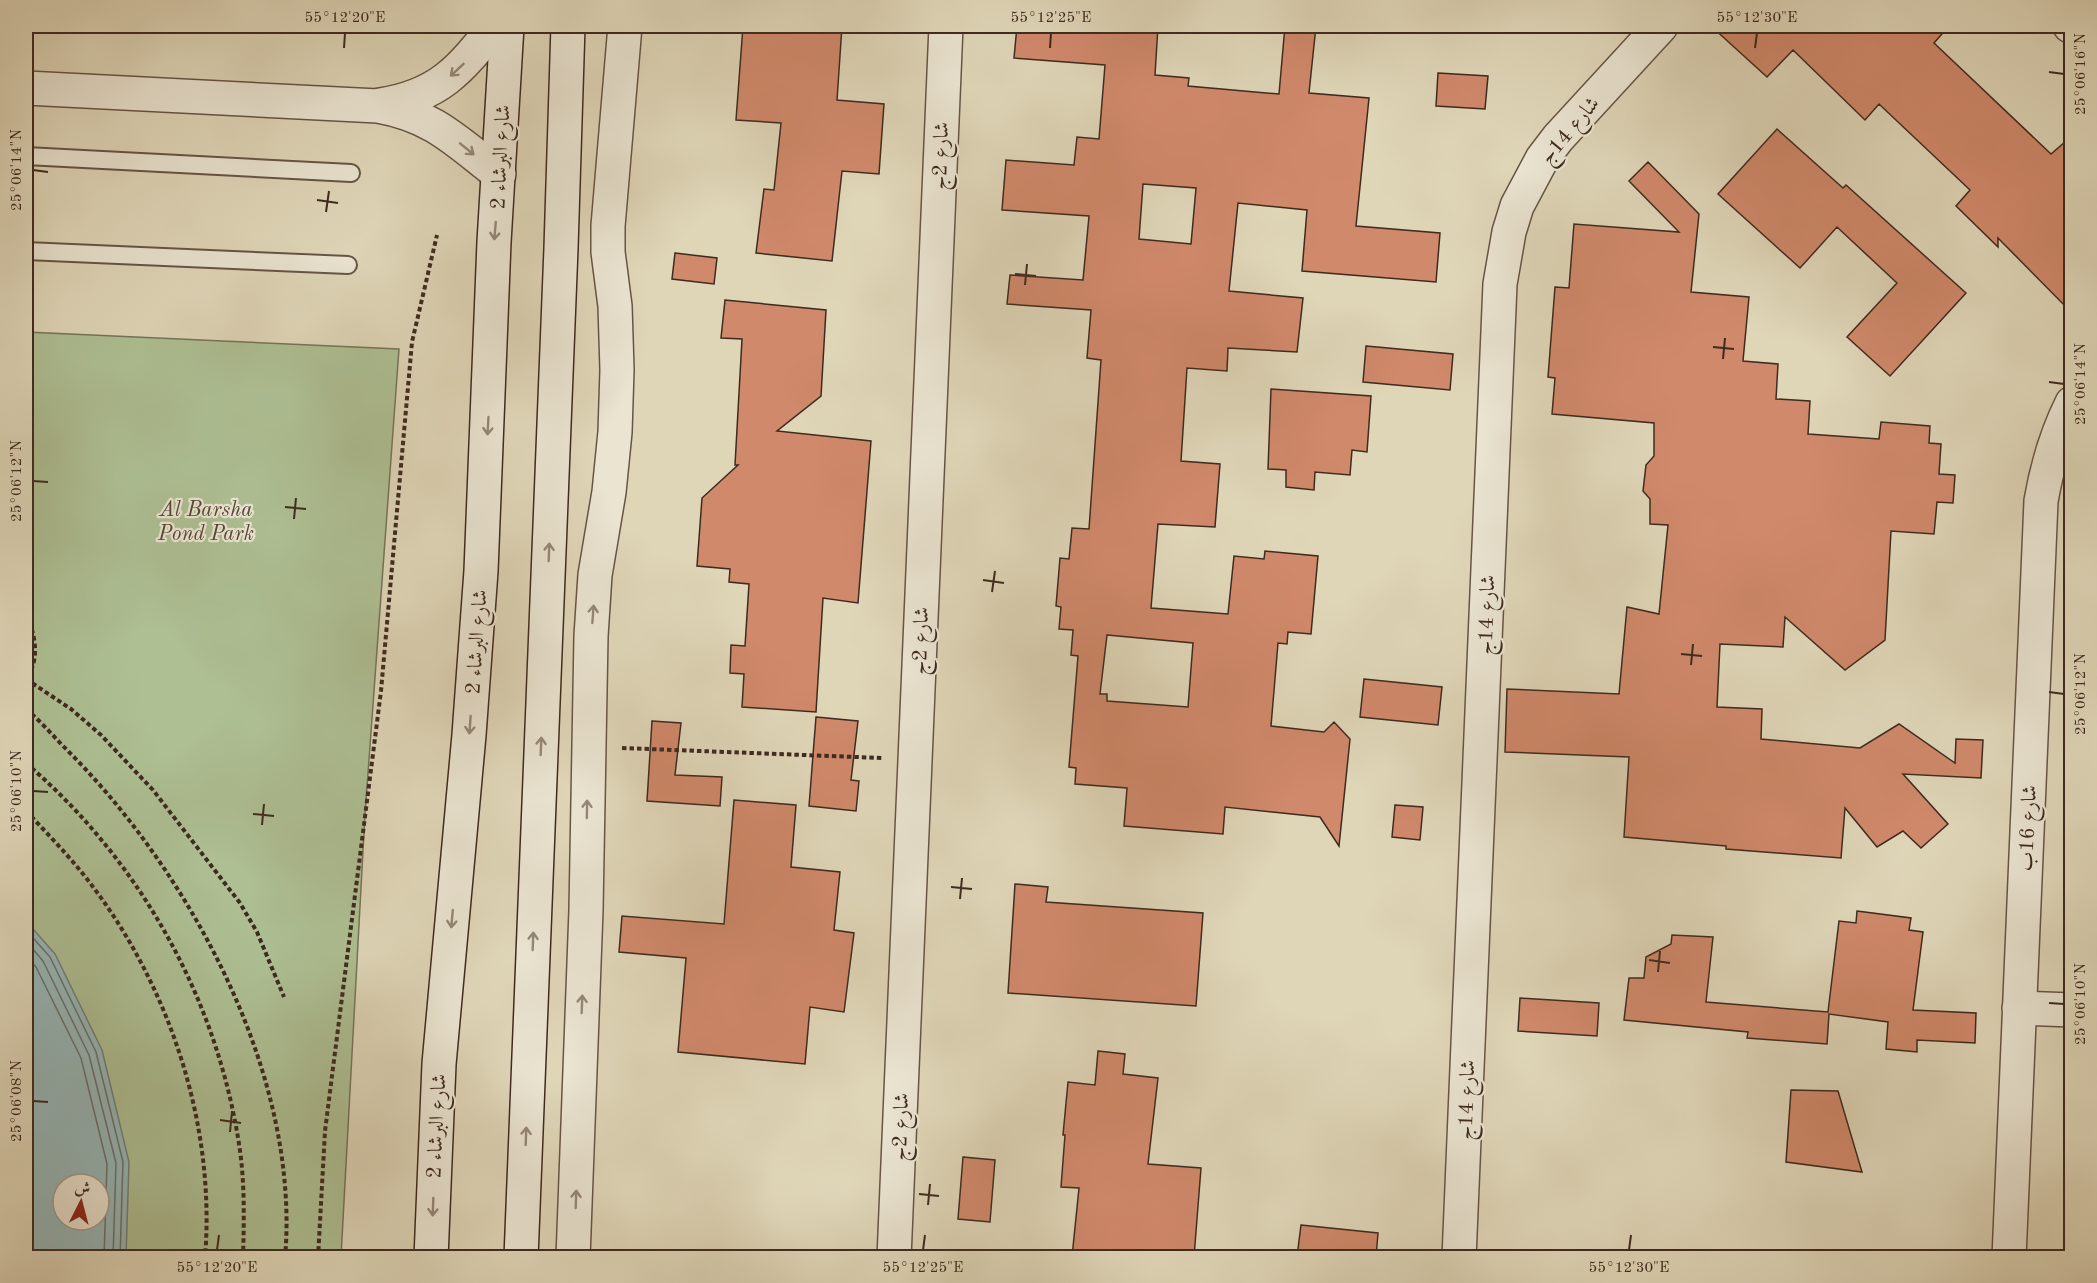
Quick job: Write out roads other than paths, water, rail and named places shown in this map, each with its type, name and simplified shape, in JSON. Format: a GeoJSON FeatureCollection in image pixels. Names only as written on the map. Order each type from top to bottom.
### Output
{"type":"FeatureCollection","features":[{"type":"Feature","properties":{"kind":"street"},"geometry":{"type":"LineString","coordinates":[[378,106],[410,99],[438,86],[454,74],[495,26]]}},
{"type":"Feature","properties":{"kind":"street","name":"شارع البرشاء 2"},"geometry":{"type":"LineString","coordinates":[[431,1257],[439,1064],[469,735],[481,571],[494,242],[507,26]]}},
{"type":"Feature","properties":{"kind":"street"},"geometry":{"type":"LineString","coordinates":[[521,1257],[568,26]]}},
{"type":"Feature","properties":{"kind":"street"},"geometry":{"type":"LineString","coordinates":[[573,1257],[586,910],[591,636],[596,575],[609,492],[615,432],[617,370],[615,306],[608,252],[608,226],[625,26]]}},
{"type":"Feature","properties":{"kind":"street","name":"شارع 2ج"},"geometry":{"type":"LineString","coordinates":[[894,1257],[946,26]]}},
{"type":"Feature","properties":{"kind":"street","name":"شارع 14ج"},"geometry":{"type":"LineString","coordinates":[[1459,1257],[1499,296],[1503,258],[1517,206],[1542,159],[1558,138],[1661,26]]}},
{"type":"Feature","properties":{"kind":"street"},"geometry":{"type":"LineString","coordinates":[[26,88],[378,106],[406,112],[433,123],[499,174]]}},
{"type":"Feature","properties":{"kind":"street","name":"شارع 16ب"},"geometry":{"type":"LineString","coordinates":[[2008,1257],[2041,501],[2054,445],[2072,404]]}},
{"type":"Feature","properties":{"kind":"street"},"geometry":{"type":"LineString","coordinates":[[2019,1008],[2072,1010]]}},
{"type":"Feature","properties":{"kind":"lane"},"geometry":{"type":"LineString","coordinates":[[26,156],[351,173]]}},
{"type":"Feature","properties":{"kind":"lane"},"geometry":{"type":"LineString","coordinates":[[26,251],[348,265]]}},
{"type":"Feature","properties":{"kind":"water"},"geometry":{"type":"Polygon","coordinates":[[[26,921],[55,954],[102,1050],[129,1162],[126,1257],[26,1257],[26,921]]]}},
{"type":"Feature","properties":{"kind":"park label","name":"Al Barsha Pond Park"},"geometry":{"type":"Point","coordinates":[206,521]}}]}
